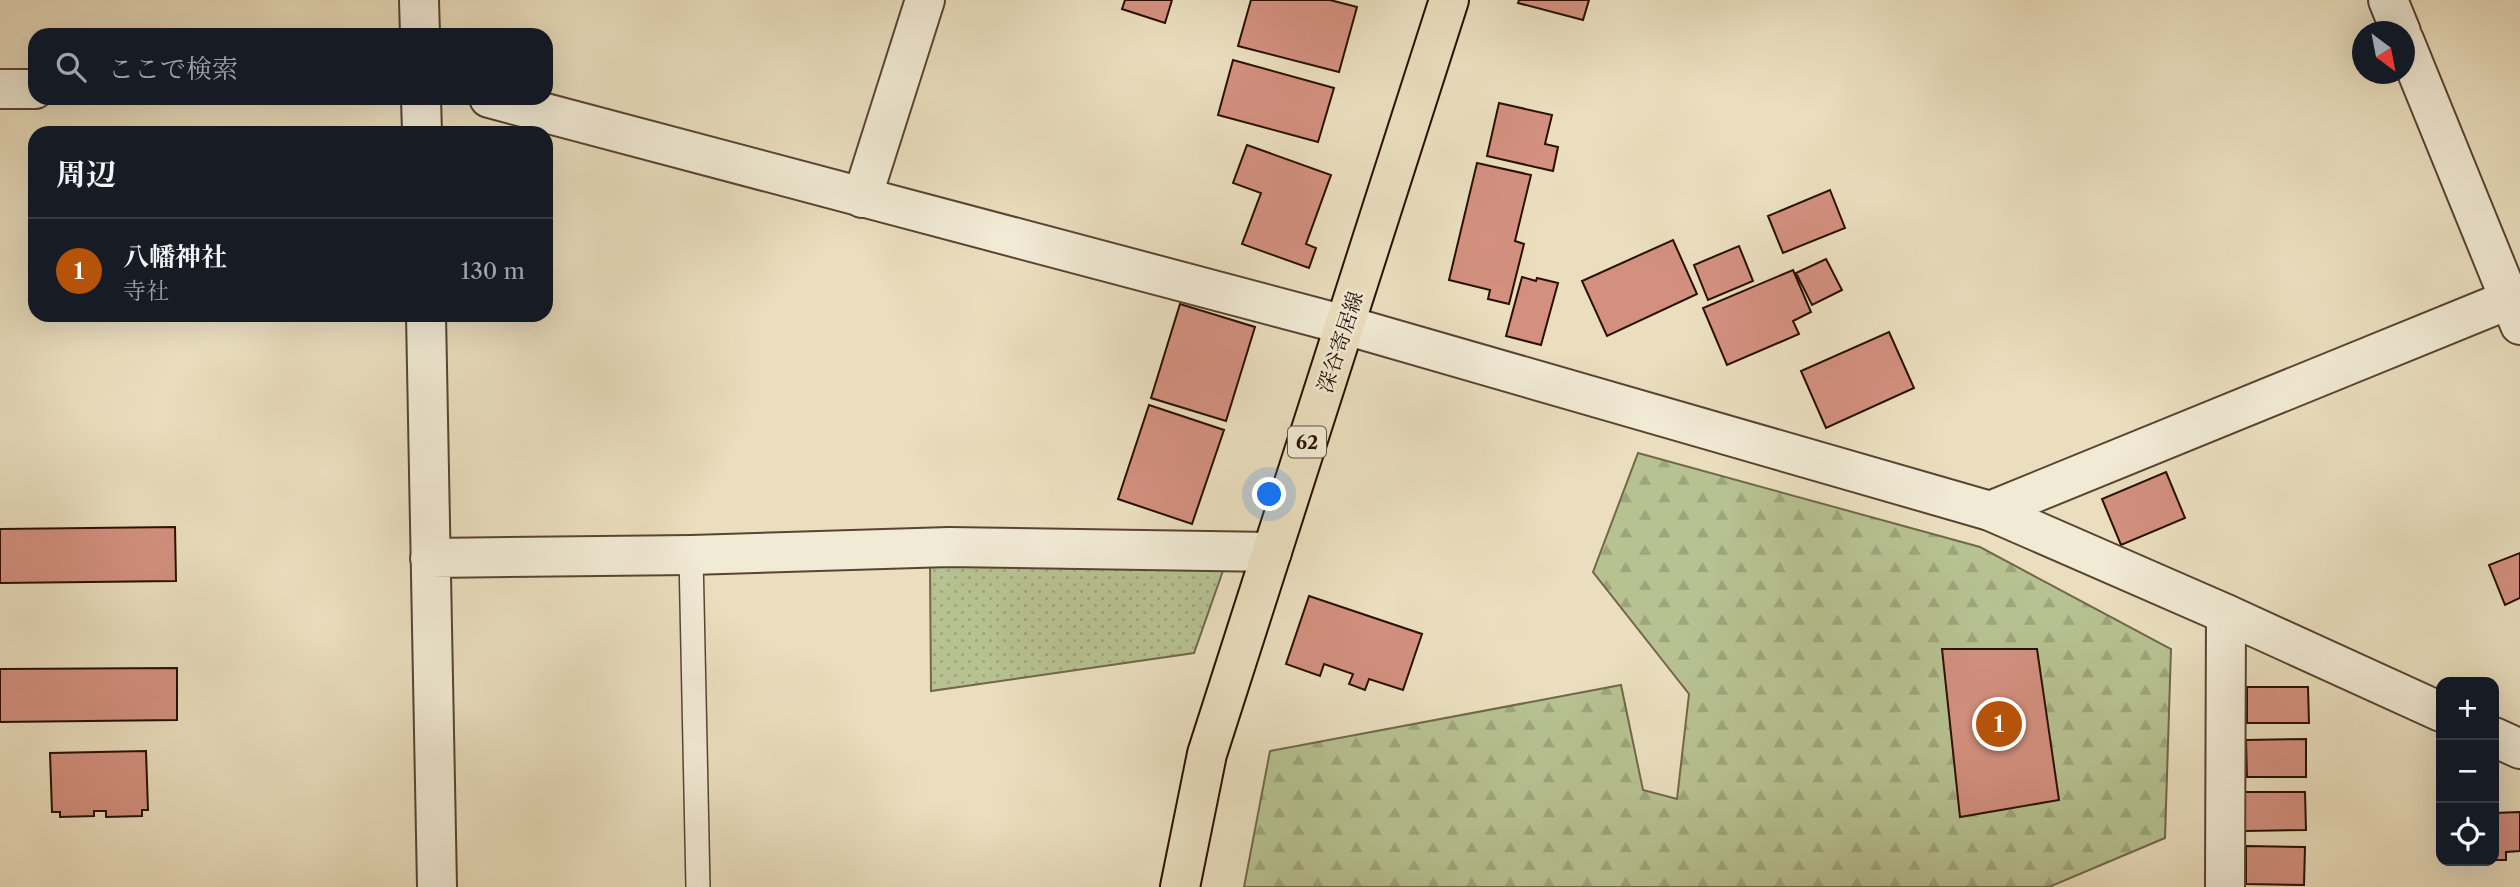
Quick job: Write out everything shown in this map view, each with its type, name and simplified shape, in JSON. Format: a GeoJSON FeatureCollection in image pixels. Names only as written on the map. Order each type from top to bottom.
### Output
{"type":"FeatureCollection","features":[{"type":"Feature","properties":{"kind":"main road","name":"深谷寄居線"},"geometry":{"type":"LineString","coordinates":[[1181,887],[1208,754],[1449,0]]}},
{"type":"Feature","properties":{"kind":"street"},"geometry":{"type":"LineString","coordinates":[[419,0],[420,28]]}},
{"type":"Feature","properties":{"kind":"street"},"geometry":{"type":"LineString","coordinates":[[862,198],[925,0]]}},
{"type":"Feature","properties":{"kind":"street"},"geometry":{"type":"LineString","coordinates":[[2388,0],[2397,21]]}},
{"type":"Feature","properties":{"kind":"street"},"geometry":{"type":"LineString","coordinates":[[1990,511],[2516,307],[2415,66]]}},
{"type":"Feature","properties":{"kind":"street"},"geometry":{"type":"LineString","coordinates":[[0,89],[28,89]]}},
{"type":"Feature","properties":{"kind":"street"},"geometry":{"type":"LineString","coordinates":[[421,105],[422,126]]}},
{"type":"Feature","properties":{"kind":"street"},"geometry":{"type":"LineString","coordinates":[[518,105],[1345,325],[1990,511],[2436,710]]}},
{"type":"Feature","properties":{"kind":"street"},"geometry":{"type":"LineString","coordinates":[[426,322],[437,887]]}},
{"type":"Feature","properties":{"kind":"street"},"geometry":{"type":"LineString","coordinates":[[430,558],[691,555],[949,547],[1272,552]]}},
{"type":"Feature","properties":{"kind":"street"},"geometry":{"type":"LineString","coordinates":[[2225,887],[2226,614]]}},
{"type":"Feature","properties":{"kind":"street"},"geometry":{"type":"LineString","coordinates":[[2499,739],[2520,749]]}},
{"type":"Feature","properties":{"kind":"lane"},"geometry":{"type":"LineString","coordinates":[[691,555],[698,887]]}},
{"type":"Feature","properties":{"kind":"green space"},"geometry":{"type":"Polygon","coordinates":[[[1638,453],[1980,547],[2171,649],[2165,838],[2049,887],[1244,887],[1270,751],[1621,685],[1643,790],[1677,799],[1689,694],[1593,572],[1638,453]]]}},
{"type":"Feature","properties":{"kind":"green space"},"geometry":{"type":"Polygon","coordinates":[[[1225,565],[1194,653],[931,691],[930,566],[1225,565]]]}},
{"type":"Feature","properties":{"kind":"building"},"geometry":{"type":"Polygon","coordinates":[[[1125,0],[1172,0],[1165,23],[1122,9],[1125,0]]]}},
{"type":"Feature","properties":{"kind":"building"},"geometry":{"type":"Polygon","coordinates":[[[1251,0],[1330,0],[1357,7],[1339,72],[1238,46],[1251,0]]]}},
{"type":"Feature","properties":{"kind":"building"},"geometry":{"type":"Polygon","coordinates":[[[1519,0],[1589,0],[1583,20],[1518,3],[1519,0]]]}},
{"type":"Feature","properties":{"kind":"building"},"geometry":{"type":"Polygon","coordinates":[[[1233,60],[1334,88],[1318,142],[1218,115],[1233,60]]]}},
{"type":"Feature","properties":{"kind":"building"},"geometry":{"type":"Polygon","coordinates":[[[1499,103],[1552,115],[1545,144],[1558,147],[1553,171],[1487,156],[1499,103]]]}},
{"type":"Feature","properties":{"kind":"building"},"geometry":{"type":"Polygon","coordinates":[[[1247,145],[1331,175],[1306,244],[1316,248],[1309,268],[1242,244],[1261,193],[1233,183],[1247,145]]]}},
{"type":"Feature","properties":{"kind":"building"},"geometry":{"type":"Polygon","coordinates":[[[1477,163],[1531,175],[1515,241],[1524,244],[1509,304],[1488,299],[1490,290],[1449,280],[1477,163]]]}},
{"type":"Feature","properties":{"kind":"building"},"geometry":{"type":"Polygon","coordinates":[[[1830,190],[1845,228],[1783,253],[1768,216],[1830,190]]]}},
{"type":"Feature","properties":{"kind":"building"},"geometry":{"type":"Polygon","coordinates":[[[1673,240],[1697,294],[1607,336],[1582,281],[1673,240]]]}},
{"type":"Feature","properties":{"kind":"building"},"geometry":{"type":"Polygon","coordinates":[[[1739,246],[1753,281],[1708,300],[1694,265],[1739,246]]]}},
{"type":"Feature","properties":{"kind":"building"},"geometry":{"type":"Polygon","coordinates":[[[1826,259],[1842,290],[1812,305],[1796,273],[1826,259]]]}},
{"type":"Feature","properties":{"kind":"building"},"geometry":{"type":"Polygon","coordinates":[[[1793,270],[1811,312],[1793,321],[1799,334],[1727,365],[1703,308],[1793,270]]]}},
{"type":"Feature","properties":{"kind":"building"},"geometry":{"type":"Polygon","coordinates":[[[1522,277],[1558,283],[1541,345],[1506,336],[1522,277]]]}},
{"type":"Feature","properties":{"kind":"building"},"geometry":{"type":"Polygon","coordinates":[[[1180,304],[1255,327],[1226,421],[1151,398],[1180,304]]]}},
{"type":"Feature","properties":{"kind":"building"},"geometry":{"type":"Polygon","coordinates":[[[1889,332],[1914,388],[1826,428],[1801,371],[1889,332]]]}},
{"type":"Feature","properties":{"kind":"building"},"geometry":{"type":"Polygon","coordinates":[[[1149,405],[1224,430],[1192,524],[1118,499],[1149,405]]]}},
{"type":"Feature","properties":{"kind":"building"},"geometry":{"type":"Polygon","coordinates":[[[2166,472],[2185,518],[2121,545],[2102,499],[2166,472]]]}},
{"type":"Feature","properties":{"kind":"building"},"geometry":{"type":"Polygon","coordinates":[[[175,527],[176,581],[0,583],[0,529],[175,527]]]}},
{"type":"Feature","properties":{"kind":"building"},"geometry":{"type":"Polygon","coordinates":[[[2520,553],[2520,598],[2505,605],[2489,565],[2520,553]]]}},
{"type":"Feature","properties":{"kind":"building"},"geometry":{"type":"Polygon","coordinates":[[[1309,596],[1422,634],[1403,690],[1369,679],[1365,690],[1349,684],[1353,674],[1324,664],[1320,676],[1286,664],[1309,596]]]}},
{"type":"Feature","properties":{"kind":"building"},"geometry":{"type":"Polygon","coordinates":[[[1942,649],[2037,649],[2059,800],[1960,817],[1942,649]]]}},
{"type":"Feature","properties":{"kind":"building"},"geometry":{"type":"Polygon","coordinates":[[[177,668],[177,720],[0,722],[0,669],[177,668]]]}},
{"type":"Feature","properties":{"kind":"building"},"geometry":{"type":"Polygon","coordinates":[[[2247,687],[2308,687],[2309,723],[2247,723],[2247,687]]]}},
{"type":"Feature","properties":{"kind":"building"},"geometry":{"type":"Polygon","coordinates":[[[2306,739],[2306,777],[2247,777],[2246,740],[2306,739]]]}},
{"type":"Feature","properties":{"kind":"building"},"geometry":{"type":"Polygon","coordinates":[[[146,751],[148,810],[142,810],[142,816],[106,817],[106,811],[94,811],[94,816],[60,817],[60,812],[52,812],[50,753],[146,751]]]}},
{"type":"Feature","properties":{"kind":"building"},"geometry":{"type":"Polygon","coordinates":[[[2245,792],[2305,792],[2306,830],[2245,831],[2245,792]]]}},
{"type":"Feature","properties":{"kind":"building"},"geometry":{"type":"Polygon","coordinates":[[[2520,812],[2520,851],[2506,852],[2506,860],[2499,860],[2499,813],[2520,812]]]}},
{"type":"Feature","properties":{"kind":"building"},"geometry":{"type":"Polygon","coordinates":[[[2246,846],[2305,847],[2304,885],[2246,884],[2246,846]]]}},
{"type":"Feature","properties":{"kind":"place","name":"八幡神社"},"geometry":{"type":"Point","coordinates":[1999,724]}}]}
